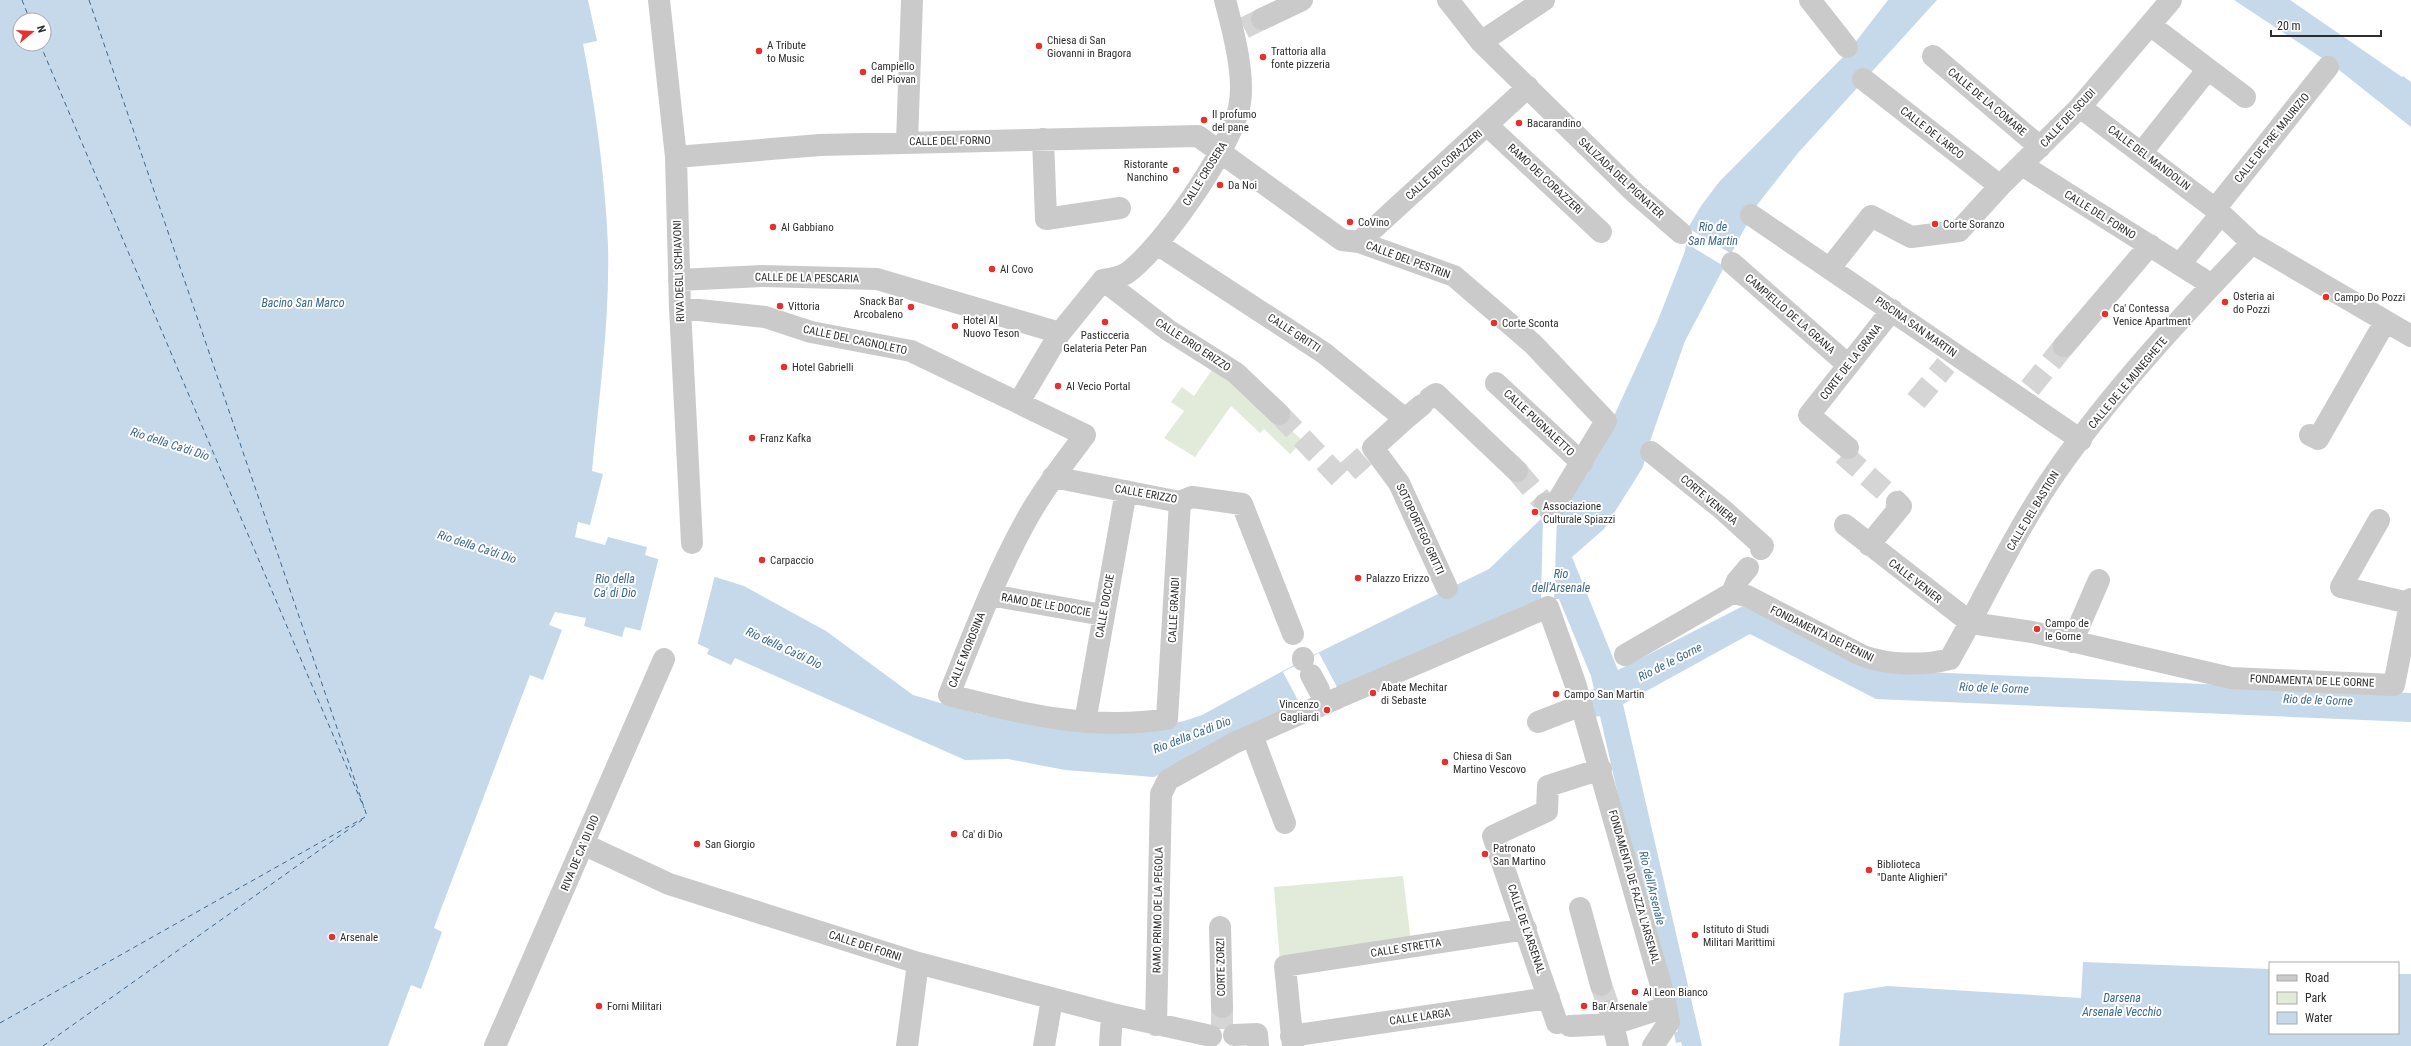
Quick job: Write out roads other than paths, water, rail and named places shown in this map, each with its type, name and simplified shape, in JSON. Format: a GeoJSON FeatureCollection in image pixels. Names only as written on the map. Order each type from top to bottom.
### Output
{"type":"FeatureCollection","features":[{"type":"Feature","properties":{"kind":"street","name":"RIVA DEGLI SCHIAVONI"},"geometry":{"type":"LineString","coordinates":[[659,0],[676,157],[680,308],[692,543]]}},
{"type":"Feature","properties":{"kind":"street"},"geometry":{"type":"LineString","coordinates":[[907,142],[912,0]]}},
{"type":"Feature","properties":{"kind":"street","name":"CALLE CROSERA"},"geometry":{"type":"LineString","coordinates":[[1104,280],[1126,274],[1157,244],[1201,182],[1230,135],[1239,108],[1239,70],[1247,27],[1225,0]]}},
{"type":"Feature","properties":{"kind":"street"},"geometry":{"type":"LineString","coordinates":[[1247,27],[1302,0]]}},
{"type":"Feature","properties":{"kind":"street","name":"SALIZADA DEL PIGNATER"},"geometry":{"type":"LineString","coordinates":[[1448,0],[1481,42],[1635,193],[1681,233]]}},
{"type":"Feature","properties":{"kind":"street"},"geometry":{"type":"LineString","coordinates":[[1481,42],[1544,0]]}},
{"type":"Feature","properties":{"kind":"street"},"geometry":{"type":"LineString","coordinates":[[1810,0],[1847,47]]}},
{"type":"Feature","properties":{"kind":"street","name":"CALLE DEI SCUDI"},"geometry":{"type":"LineString","coordinates":[[1830,268],[1871,216],[1911,237],[1959,231],[2000,186],[2022,166],[2080,107],[2171,0]]}},
{"type":"Feature","properties":{"kind":"street"},"geometry":{"type":"LineString","coordinates":[[2150,25],[2206,72],[2246,97]]}},
{"type":"Feature","properties":{"kind":"street","name":"CALLE DE LA COMARE"},"geometry":{"type":"LineString","coordinates":[[1933,56],[2040,147]]}},
{"type":"Feature","properties":{"kind":"street","name":"CALLE DE PRE' MAURIZIO"},"geometry":{"type":"LineString","coordinates":[[2218,211],[2328,67]]}},
{"type":"Feature","properties":{"kind":"street"},"geometry":{"type":"LineString","coordinates":[[2142,152],[2206,72]]}},
{"type":"Feature","properties":{"kind":"street","name":"CALLE DE L'ARCO"},"geometry":{"type":"LineString","coordinates":[[1863,79],[2000,186]]}},
{"type":"Feature","properties":{"kind":"street","name":"CALLE DEI CORAZZERI"},"geometry":{"type":"LineString","coordinates":[[1359,242],[1488,126],[1528,87]]}},
{"type":"Feature","properties":{"kind":"street","name":"CALLE DEL MANDOLIN"},"geometry":{"type":"LineString","coordinates":[[2080,107],[2142,152],[2218,211]]}},
{"type":"Feature","properties":{"kind":"street","name":"RAMO DEI CORAZZERI"},"geometry":{"type":"LineString","coordinates":[[1488,126],[1602,232]]}},
{"type":"Feature","properties":{"kind":"street","name":"CALLE DEL FORNO"},"geometry":{"type":"LineString","coordinates":[[676,157],[761,149],[907,142],[1198,136],[1220,150]]}},
{"type":"Feature","properties":{"kind":"street"},"geometry":{"type":"LineString","coordinates":[[1043,139],[1046,219],[1120,208]]}},
{"type":"Feature","properties":{"kind":"street","name":"CALLE DEL PESTRIN"},"geometry":{"type":"LineString","coordinates":[[1220,150],[1342,240],[1359,242],[1454,276],[1533,344],[1606,420],[1582,463],[1548,508]]}},
{"type":"Feature","properties":{"kind":"street","name":"CALLE DEL FORNO"},"geometry":{"type":"LineString","coordinates":[[2022,166],[2178,263]]}},
{"type":"Feature","properties":{"kind":"street"},"geometry":{"type":"LineString","coordinates":[[2252,243],[2209,288],[2178,263],[2218,211],[2252,243],[2388,324],[2411,336]]}},
{"type":"Feature","properties":{"kind":"street","name":"PISCINA SAN MARTIN"},"geometry":{"type":"LineString","coordinates":[[1752,215],[1892,310],[1950,360],[2025,394],[2081,440]]}},
{"type":"Feature","properties":{"kind":"street","name":"CALLE GRITTI"},"geometry":{"type":"LineString","coordinates":[[1157,244],[1324,353],[1405,420]]}},
{"type":"Feature","properties":{"kind":"street"},"geometry":{"type":"LineString","coordinates":[[2064,346],[2150,245]]}},
{"type":"Feature","properties":{"kind":"street","name":"CAMPIELLO DE LA GRANA"},"geometry":{"type":"LineString","coordinates":[[1732,264],[1848,364]]}},
{"type":"Feature","properties":{"kind":"street","name":"CALLE DE LA PESCARIA"},"geometry":{"type":"LineString","coordinates":[[679,280],[762,276],[850,278],[895,283],[1060,333]]}},
{"type":"Feature","properties":{"kind":"street"},"geometry":{"type":"LineString","coordinates":[[1019,402],[1060,333],[1104,280]]}},
{"type":"Feature","properties":{"kind":"street","name":"CALLE DRIO ERIZZO"},"geometry":{"type":"LineString","coordinates":[[1104,280],[1168,330],[1236,373],[1278,414]]}},
{"type":"Feature","properties":{"kind":"street","name":"CALLE DE LE MUNEGHETE"},"geometry":{"type":"LineString","coordinates":[[2081,440],[2149,355],[2209,288]]}},
{"type":"Feature","properties":{"kind":"street","name":"CALLE DEL CAGNOLETO"},"geometry":{"type":"LineString","coordinates":[[680,308],[765,318],[811,332],[911,352],[1019,402],[1085,435]]}},
{"type":"Feature","properties":{"kind":"street","name":"CORTE DE LA GRANA"},"geometry":{"type":"LineString","coordinates":[[1846,449],[1809,415],[1892,310]]}},
{"type":"Feature","properties":{"kind":"street"},"geometry":{"type":"LineString","coordinates":[[2310,435],[2318,440],[2347,380],[2388,324]]}},
{"type":"Feature","properties":{"kind":"street","name":"CALLE PUGNALETTO"},"geometry":{"type":"LineString","coordinates":[[1496,383],[1582,463]]}},
{"type":"Feature","properties":{"kind":"street"},"geometry":{"type":"LineString","coordinates":[[1405,420],[1436,394],[1517,471]]}},
{"type":"Feature","properties":{"kind":"street","name":"SOTOPORTEGO GRITTI"},"geometry":{"type":"LineString","coordinates":[[1405,420],[1371,450],[1399,483],[1447,588]]}},
{"type":"Feature","properties":{"kind":"street","name":"CALLE MOROSINA"},"geometry":{"type":"LineString","coordinates":[[1085,435],[1053,477],[1028,517],[990,595],[949,696],[1010,711],[1085,722],[1136,724],[1168,719]]}},
{"type":"Feature","properties":{"kind":"street","name":"CALLE DEL BASTION"},"geometry":{"type":"LineString","coordinates":[[1966,620],[1990,584],[2056,473],[2081,440]]}},
{"type":"Feature","properties":{"kind":"street","name":"CORTE VENIERA"},"geometry":{"type":"LineString","coordinates":[[1651,452],[1722,509],[1763,546],[1761,549]]}},
{"type":"Feature","properties":{"kind":"street","name":"CALLE ERIZZO"},"geometry":{"type":"LineString","coordinates":[[1053,477],[1180,502],[1192,497],[1242,504],[1293,634]]}},
{"type":"Feature","properties":{"kind":"street","name":"CALLE DOCCIE"},"geometry":{"type":"LineString","coordinates":[[1085,722],[1126,491]]}},
{"type":"Feature","properties":{"kind":"street","name":"CALLE GRANDI"},"geometry":{"type":"LineString","coordinates":[[1168,719],[1180,502]]}},
{"type":"Feature","properties":{"kind":"street"},"geometry":{"type":"LineString","coordinates":[[1874,539],[1901,506],[1897,502]]}},
{"type":"Feature","properties":{"kind":"street"},"geometry":{"type":"LineString","coordinates":[[2379,520],[2341,587],[2410,601]]}},
{"type":"Feature","properties":{"kind":"street","name":"CALLE VENIER"},"geometry":{"type":"LineString","coordinates":[[1845,525],[1874,539],[1966,620]]}},
{"type":"Feature","properties":{"kind":"street"},"geometry":{"type":"LineString","coordinates":[[1625,655],[1732,593],[1737,581],[1748,568]]}},
{"type":"Feature","properties":{"kind":"street"},"geometry":{"type":"LineString","coordinates":[[1966,620],[2032,632],[2072,642],[2099,580]]}},
{"type":"Feature","properties":{"kind":"street","name":"FONDAMENTA DEI PENINI"},"geometry":{"type":"LineString","coordinates":[[1732,593],[1747,596],[1863,656],[1879,662],[1938,662],[1950,659],[1966,620]]}},
{"type":"Feature","properties":{"kind":"street","name":"RAMO DE LE DOCCIE"},"geometry":{"type":"LineString","coordinates":[[990,595],[1103,615]]}},
{"type":"Feature","properties":{"kind":"street","name":"FONDAMENTA DE LE GORNE"},"geometry":{"type":"LineString","coordinates":[[2072,642],[2231,678],[2394,685],[2410,601]]}},
{"type":"Feature","properties":{"kind":"street"},"geometry":{"type":"LineString","coordinates":[[1285,823],[1252,735],[1306,712],[1319,680],[1507,626],[1548,607],[1582,705],[1602,774]]}},
{"type":"Feature","properties":{"kind":"street","name":"RIVA DE CA' DI DIO"},"geometry":{"type":"LineString","coordinates":[[495,1046],[664,659]]}},
{"type":"Feature","properties":{"kind":"street"},"geometry":{"type":"LineString","coordinates":[[1538,722],[1582,705]]}},
{"type":"Feature","properties":{"kind":"street","name":"RAMO PRIMO DE LA PEGOLA"},"geometry":{"type":"LineString","coordinates":[[1156,1025],[1160,794],[1168,780],[1252,735]]}},
{"type":"Feature","properties":{"kind":"street","name":"CALLE DE L'ARSENAL"},"geometry":{"type":"LineString","coordinates":[[1602,774],[1548,786],[1547,811],[1493,836],[1549,998],[1563,1024],[1611,1018]]}},
{"type":"Feature","properties":{"kind":"street","name":"FONDAMENTA DE FAZZA L'ARSENAL"},"geometry":{"type":"LineString","coordinates":[[1602,774],[1665,1002],[1669,1022],[1653,1046]]}},
{"type":"Feature","properties":{"kind":"street","name":"CALLE DEI FORNI"},"geometry":{"type":"LineString","coordinates":[[583,844],[669,884],[918,963],[1156,1025],[1207,1040]]}},
{"type":"Feature","properties":{"kind":"street"},"geometry":{"type":"LineString","coordinates":[[1580,908],[1601,985]]}},
{"type":"Feature","properties":{"kind":"street","name":"CORTE ZORZI"},"geometry":{"type":"LineString","coordinates":[[1220,927],[1222,1007]]}},
{"type":"Feature","properties":{"kind":"street","name":"CALLE STRETTA"},"geometry":{"type":"LineString","coordinates":[[1292,1041],[1285,966],[1526,930]]}},
{"type":"Feature","properties":{"kind":"street"},"geometry":{"type":"LineString","coordinates":[[907,1046],[918,963]]}},
{"type":"Feature","properties":{"kind":"street","name":"CALLE LARGA"},"geometry":{"type":"LineString","coordinates":[[1292,1041],[1549,998]]}},
{"type":"Feature","properties":{"kind":"street"},"geometry":{"type":"LineString","coordinates":[[1044,1046],[1052,999]]}},
{"type":"Feature","properties":{"kind":"street"},"geometry":{"type":"LineString","coordinates":[[1618,1046],[1611,1018],[1665,1002]]}},
{"type":"Feature","properties":{"kind":"street"},"geometry":{"type":"LineString","coordinates":[[1110,1046],[1112,1014]]}},
{"type":"Feature","properties":{"kind":"street"},"geometry":{"type":"LineString","coordinates":[[1234,1035],[1256,1034],[1258,1046]]}},
{"type":"Feature","properties":{"kind":"water","name":"Bacino San Marco"},"geometry":{"type":"Polygon","coordinates":[[[0,0],[588,0],[597,41],[583,44],[596,119],[602,169],[607,220],[608,273],[606,330],[592,471],[603,474],[590,525],[578,522],[575,537],[605,545],[608,537],[647,547],[645,555],[744,586],[826,631],[913,695],[982,715],[1135,731],[1184,721],[1202,715],[1303,660],[1489,569],[1543,517],[1613,418],[1658,320],[1685,251],[1688,228],[1701,206],[1719,182],[1847,53],[1888,0],[1937,0],[1798,153],[1757,205],[1685,341],[1649,444],[1643,467],[1604,529],[1572,557],[1618,670],[1745,605],[1879,670],[2411,693],[2411,722],[1876,699],[1750,634],[1623,704],[1702,1046],[1682,1046],[1681,1042],[1676,1043],[1674,1033],[1678,1031],[1630,848],[1600,716],[1595,717],[1589,690],[1594,689],[1591,676],[1559,599],[1541,599],[1518,608],[1265,723],[1154,777],[1065,770],[1008,759],[965,760],[735,658],[731,665],[707,654],[709,649],[698,644],[625,627],[622,637],[584,626],[586,618],[555,612],[549,625],[562,630],[543,680],[530,675],[434,928],[442,932],[421,989],[411,985],[388,1046],[0,1046],[0,0]]]}},
{"type":"Feature","properties":{"kind":"water"},"geometry":{"type":"Polygon","coordinates":[[[2234,0],[2290,0],[2402,77],[2403,76],[2411,82],[2411,127],[2334,66],[2234,0]]]}},
{"type":"Feature","properties":{"kind":"water","name":"Darsena Arsenale Vecchio"},"geometry":{"type":"Polygon","coordinates":[[[2083,962],[2269,969],[2269,1034],[2399,1034],[2399,974],[2411,974],[2411,1046],[1839,1046],[1844,993],[1887,986],[2081,998],[2083,962]]]}},
{"type":"Feature","properties":{"kind":"tunnel"},"geometry":{"type":"LineString","coordinates":[[1244,28],[1262,19]]}},
{"type":"Feature","properties":{"kind":"tunnel"},"geometry":{"type":"LineString","coordinates":[[2030,388],[2064,346]]}},
{"type":"Feature","properties":{"kind":"tunnel"},"geometry":{"type":"LineString","coordinates":[[1916,401],[1946,365]]}},
{"type":"Feature","properties":{"kind":"tunnel"},"geometry":{"type":"LineString","coordinates":[[1279,414],[1340,478],[1368,453]]}},
{"type":"Feature","properties":{"kind":"tunnel"},"geometry":{"type":"LineString","coordinates":[[1843,454],[1897,502]]}},
{"type":"Feature","properties":{"kind":"tunnel"},"geometry":{"type":"LineString","coordinates":[[1517,471],[1545,504]]}},
{"type":"Feature","properties":{"kind":"tunnel"},"geometry":{"type":"LineString","coordinates":[[1601,985],[1610,1011]]}},
{"type":"Feature","properties":{"kind":"tunnel"},"geometry":{"type":"LineString","coordinates":[[1222,1007],[1222,1036]]}},
{"type":"Feature","properties":{"kind":"place","name":"Chiesa di San Giovanni in Bragora"},"geometry":{"type":"Point","coordinates":[1039,46]}},
{"type":"Feature","properties":{"kind":"place","name":"A Tribute to Music"},"geometry":{"type":"Point","coordinates":[759,51]}},
{"type":"Feature","properties":{"kind":"place","name":"Trattoria alla fonte pizzeria"},"geometry":{"type":"Point","coordinates":[1263,57]}},
{"type":"Feature","properties":{"kind":"place","name":"Campiello del Piovan"},"geometry":{"type":"Point","coordinates":[863,72]}},
{"type":"Feature","properties":{"kind":"place","name":"Il profumo del pane"},"geometry":{"type":"Point","coordinates":[1204,120]}},
{"type":"Feature","properties":{"kind":"place","name":"Bacarandino"},"geometry":{"type":"Point","coordinates":[1519,123]}},
{"type":"Feature","properties":{"kind":"place","name":"Ristorante Nanchino"},"geometry":{"type":"Point","coordinates":[1176,170]}},
{"type":"Feature","properties":{"kind":"place","name":"Da Noi"},"geometry":{"type":"Point","coordinates":[1220,185]}},
{"type":"Feature","properties":{"kind":"place","name":"CoVino"},"geometry":{"type":"Point","coordinates":[1350,222]}},
{"type":"Feature","properties":{"kind":"place","name":"Corte Soranzo"},"geometry":{"type":"Point","coordinates":[1935,224]}},
{"type":"Feature","properties":{"kind":"place","name":"Al Gabbiano"},"geometry":{"type":"Point","coordinates":[773,227]}},
{"type":"Feature","properties":{"kind":"place","name":"Al Covo"},"geometry":{"type":"Point","coordinates":[992,269]}},
{"type":"Feature","properties":{"kind":"place","name":"Campo Do Pozzi"},"geometry":{"type":"Point","coordinates":[2326,297]}},
{"type":"Feature","properties":{"kind":"place","name":"Osteria ai do Pozzi"},"geometry":{"type":"Point","coordinates":[2225,302]}},
{"type":"Feature","properties":{"kind":"place","name":"Vittoria"},"geometry":{"type":"Point","coordinates":[780,306]}},
{"type":"Feature","properties":{"kind":"place","name":"Snack Bar Arcobaleno"},"geometry":{"type":"Point","coordinates":[911,307]}},
{"type":"Feature","properties":{"kind":"place","name":"Ca' Contessa Venice Apartment"},"geometry":{"type":"Point","coordinates":[2105,314]}},
{"type":"Feature","properties":{"kind":"place","name":"Pasticceria Gelateria Peter Pan"},"geometry":{"type":"Point","coordinates":[1105,322]}},
{"type":"Feature","properties":{"kind":"place","name":"Corte Sconta"},"geometry":{"type":"Point","coordinates":[1494,323]}},
{"type":"Feature","properties":{"kind":"place","name":"Hotel Al Nuovo Teson"},"geometry":{"type":"Point","coordinates":[955,326]}},
{"type":"Feature","properties":{"kind":"place","name":"Hotel Gabrielli"},"geometry":{"type":"Point","coordinates":[784,367]}},
{"type":"Feature","properties":{"kind":"place","name":"Al Vecio Portal"},"geometry":{"type":"Point","coordinates":[1058,386]}},
{"type":"Feature","properties":{"kind":"place","name":"Franz Kafka"},"geometry":{"type":"Point","coordinates":[752,438]}},
{"type":"Feature","properties":{"kind":"place","name":"Associazione Culturale Spiazzi"},"geometry":{"type":"Point","coordinates":[1535,512]}},
{"type":"Feature","properties":{"kind":"place","name":"Carpaccio"},"geometry":{"type":"Point","coordinates":[762,560]}},
{"type":"Feature","properties":{"kind":"place","name":"Palazzo Erizzo"},"geometry":{"type":"Point","coordinates":[1358,578]}},
{"type":"Feature","properties":{"kind":"place","name":"Campo de le Gorne"},"geometry":{"type":"Point","coordinates":[2037,629]}},
{"type":"Feature","properties":{"kind":"place","name":"Abate Mechitar di Sebaste"},"geometry":{"type":"Point","coordinates":[1373,693]}},
{"type":"Feature","properties":{"kind":"place","name":"Campo San Martin"},"geometry":{"type":"Point","coordinates":[1556,694]}},
{"type":"Feature","properties":{"kind":"place","name":"Vincenzo Gagliardi"},"geometry":{"type":"Point","coordinates":[1327,710]}},
{"type":"Feature","properties":{"kind":"place","name":"Chiesa di San Martino Vescovo"},"geometry":{"type":"Point","coordinates":[1445,762]}},
{"type":"Feature","properties":{"kind":"place","name":"Ca' di Dio"},"geometry":{"type":"Point","coordinates":[954,834]}},
{"type":"Feature","properties":{"kind":"place","name":"San Giorgio"},"geometry":{"type":"Point","coordinates":[697,844]}},
{"type":"Feature","properties":{"kind":"place","name":"Patronato San Martino"},"geometry":{"type":"Point","coordinates":[1485,854]}},
{"type":"Feature","properties":{"kind":"place","name":"Biblioteca \"Dante Alighieri\""},"geometry":{"type":"Point","coordinates":[1869,870]}},
{"type":"Feature","properties":{"kind":"place","name":"Istituto di Studi Militari Marittimi"},"geometry":{"type":"Point","coordinates":[1695,935]}},
{"type":"Feature","properties":{"kind":"place","name":"Arsenale"},"geometry":{"type":"Point","coordinates":[332,937]}},
{"type":"Feature","properties":{"kind":"place","name":"Al Leon Bianco"},"geometry":{"type":"Point","coordinates":[1635,992]}},
{"type":"Feature","properties":{"kind":"place","name":"Forni Militari"},"geometry":{"type":"Point","coordinates":[599,1006]}},
{"type":"Feature","properties":{"kind":"place","name":"Bar Arsenale"},"geometry":{"type":"Point","coordinates":[1584,1006]}},
{"type":"Feature","properties":{"kind":"water label","name":"Rio de San Martin"},"geometry":{"type":"Point","coordinates":[1713,234]}},
{"type":"Feature","properties":{"kind":"water label","name":"Rio della Ca'di Dio"},"geometry":{"type":"Point","coordinates":[170,444]}},
{"type":"Feature","properties":{"kind":"water label","name":"Rio della Ca'di Dio"},"geometry":{"type":"Point","coordinates":[477,547]}},
{"type":"Feature","properties":{"kind":"water label","name":"Rio dell'Arsenale"},"geometry":{"type":"Point","coordinates":[1561,581]}},
{"type":"Feature","properties":{"kind":"water label","name":"Rio della Ca' di Dio"},"geometry":{"type":"Point","coordinates":[615,586]}},
{"type":"Feature","properties":{"kind":"water label","name":"Rio della Ca'di Dio"},"geometry":{"type":"Point","coordinates":[784,648]}},
{"type":"Feature","properties":{"kind":"water label","name":"Rio de le Gorne"},"geometry":{"type":"Point","coordinates":[1670,662]}},
{"type":"Feature","properties":{"kind":"water label","name":"Rio de le Gorne"},"geometry":{"type":"Point","coordinates":[1994,688]}},
{"type":"Feature","properties":{"kind":"water label","name":"Rio de le Gorne"},"geometry":{"type":"Point","coordinates":[2318,700]}},
{"type":"Feature","properties":{"kind":"water label","name":"Rio della Ca'di Dio"},"geometry":{"type":"Point","coordinates":[1192,735]}},
{"type":"Feature","properties":{"kind":"water label","name":"Rio dell'Arsenale"},"geometry":{"type":"Point","coordinates":[1652,888]}}]}
